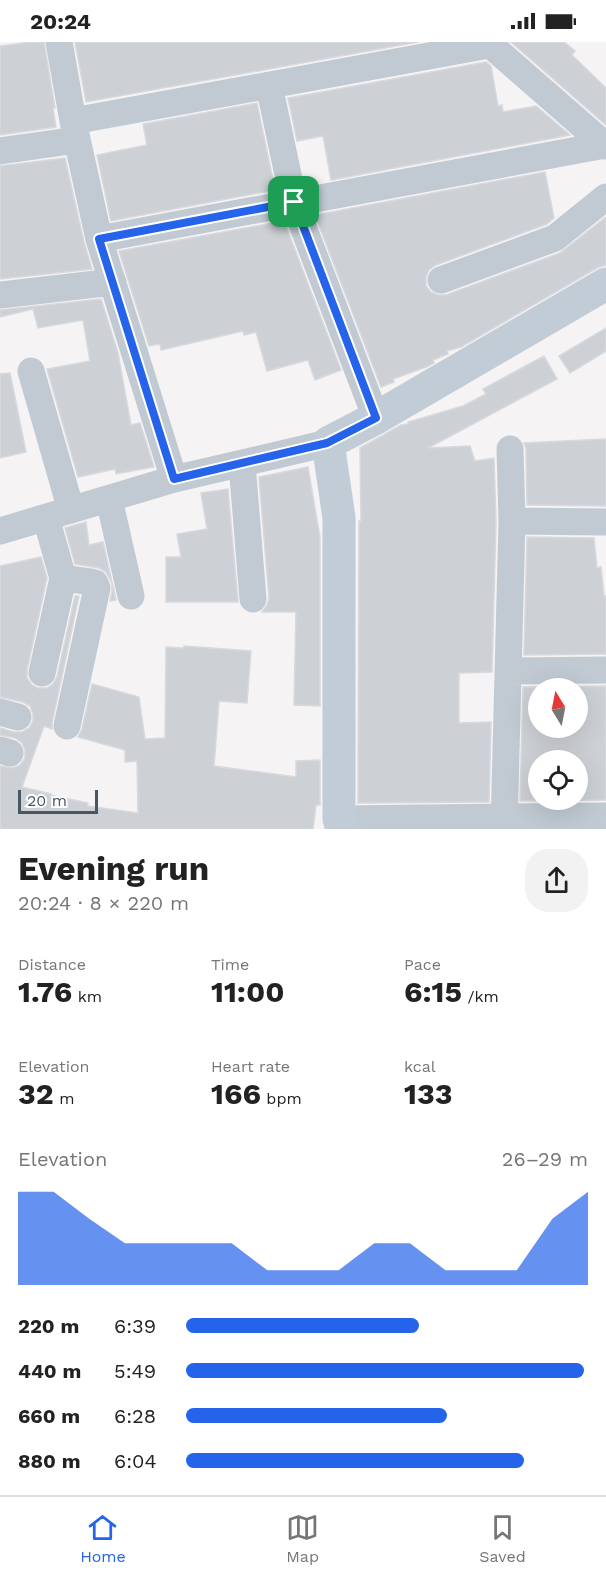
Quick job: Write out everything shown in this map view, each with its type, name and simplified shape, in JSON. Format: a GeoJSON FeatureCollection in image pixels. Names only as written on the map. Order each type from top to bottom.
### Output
{"type":"FeatureCollection","features":[{"type":"Feature","properties":{"kind":"street"},"geometry":{"type":"LineString","coordinates":[[58,42],[99,239],[174,479]]}},
{"type":"Feature","properties":{"kind":"street"},"geometry":{"type":"LineString","coordinates":[[0,151],[75,130],[269,85],[488,43],[606,145]]}},
{"type":"Feature","properties":{"kind":"street"},"geometry":{"type":"LineString","coordinates":[[269,85],[294,202],[376,418]]}},
{"type":"Feature","properties":{"kind":"street"},"geometry":{"type":"LineString","coordinates":[[99,239],[606,145]]}},
{"type":"Feature","properties":{"kind":"street"},"geometry":{"type":"LineString","coordinates":[[441,280],[555,238],[606,197]]}},
{"type":"Feature","properties":{"kind":"street"},"geometry":{"type":"LineString","coordinates":[[0,295],[113,282]]}},
{"type":"Feature","properties":{"kind":"street"},"geometry":{"type":"LineString","coordinates":[[0,531],[174,479],[327,443],[376,418],[606,284]]}},
{"type":"Feature","properties":{"kind":"street"},"geometry":{"type":"LineString","coordinates":[[31,371],[71,510]]}},
{"type":"Feature","properties":{"kind":"street"},"geometry":{"type":"LineString","coordinates":[[327,443],[339,518],[340,824],[504,823],[606,816]]}},
{"type":"Feature","properties":{"kind":"street"},"geometry":{"type":"LineString","coordinates":[[504,823],[512,521],[510,449]]}},
{"type":"Feature","properties":{"kind":"street"},"geometry":{"type":"LineString","coordinates":[[242,464],[254,599]]}},
{"type":"Feature","properties":{"kind":"street"},"geometry":{"type":"LineString","coordinates":[[109,498],[131,596]]}},
{"type":"Feature","properties":{"kind":"street"},"geometry":{"type":"LineString","coordinates":[[42,673],[63,578],[46,518]]}},
{"type":"Feature","properties":{"kind":"street"},"geometry":{"type":"LineString","coordinates":[[512,521],[606,522]]}},
{"type":"Feature","properties":{"kind":"street"},"geometry":{"type":"LineString","coordinates":[[63,578],[91,582],[97,588],[67,726]]}},
{"type":"Feature","properties":{"kind":"street"},"geometry":{"type":"LineString","coordinates":[[508,670],[606,670]]}},
{"type":"Feature","properties":{"kind":"building"},"geometry":{"type":"Polygon","coordinates":[[[44,42],[56,127],[0,135],[0,46],[44,42]]]}},
{"type":"Feature","properties":{"kind":"building"},"geometry":{"type":"Polygon","coordinates":[[[75,42],[418,42],[86,102],[75,42]]]}},
{"type":"Feature","properties":{"kind":"building"},"geometry":{"type":"Polygon","coordinates":[[[511,42],[564,42],[575,51],[572,55],[606,88],[606,125],[511,42]]]}},
{"type":"Feature","properties":{"kind":"building"},"geometry":{"type":"Polygon","coordinates":[[[486,62],[491,66],[498,106],[502,105],[503,112],[536,106],[570,135],[331,180],[323,136],[297,141],[288,98],[486,62]]]}},
{"type":"Feature","properties":{"kind":"building"},"geometry":{"type":"Polygon","coordinates":[[[257,103],[275,190],[111,221],[97,155],[147,145],[143,124],[257,103]]]}},
{"type":"Feature","properties":{"kind":"building"},"geometry":{"type":"Polygon","coordinates":[[[65,158],[92,269],[0,279],[0,166],[65,158]]]}},
{"type":"Feature","properties":{"kind":"building"},"geometry":{"type":"Polygon","coordinates":[[[545,172],[554,218],[547,224],[436,265],[429,270],[426,286],[431,292],[446,295],[560,253],[606,217],[606,265],[597,268],[461,347],[447,351],[448,354],[433,360],[434,363],[393,379],[394,382],[381,387],[315,215],[545,172]]]}},
{"type":"Feature","properties":{"kind":"building"},"geometry":{"type":"Polygon","coordinates":[[[284,221],[341,370],[315,380],[308,360],[267,371],[256,332],[244,335],[243,331],[161,350],[160,344],[149,346],[119,251],[284,221]]]}},
{"type":"Feature","properties":{"kind":"building"},"geometry":{"type":"Polygon","coordinates":[[[101,299],[118,353],[131,425],[140,423],[154,467],[116,474],[115,469],[78,477],[47,369],[90,361],[83,320],[38,328],[33,309],[0,317],[0,310],[101,299]]]}},
{"type":"Feature","properties":{"kind":"building"},"geometry":{"type":"Polygon","coordinates":[[[606,328],[606,351],[570,373],[559,356],[606,328]]]}},
{"type":"Feature","properties":{"kind":"building"},"geometry":{"type":"Polygon","coordinates":[[[544,356],[557,379],[428,448],[470,446],[475,461],[494,458],[496,521],[492,672],[459,673],[459,723],[491,722],[489,802],[358,803],[360,448],[408,422],[463,406],[486,394],[483,389],[544,356]]]}},
{"type":"Feature","properties":{"kind":"building"},"geometry":{"type":"Polygon","coordinates":[[[10,373],[26,452],[0,458],[0,374],[10,373]]]}},
{"type":"Feature","properties":{"kind":"building"},"geometry":{"type":"Polygon","coordinates":[[[606,439],[606,506],[527,505],[524,443],[606,439]]]}},
{"type":"Feature","properties":{"kind":"building"},"geometry":{"type":"Polygon","coordinates":[[[308,467],[320,537],[320,706],[294,705],[296,612],[262,612],[269,598],[259,477],[308,467]]]}},
{"type":"Feature","properties":{"kind":"building"},"geometry":{"type":"Polygon","coordinates":[[[228,489],[238,602],[166,602],[166,557],[181,557],[177,534],[207,529],[201,493],[228,489]]]}},
{"type":"Feature","properties":{"kind":"building"},"geometry":{"type":"Polygon","coordinates":[[[86,522],[89,545],[103,542],[116,600],[110,601],[112,583],[106,572],[99,568],[75,564],[65,528],[86,522]]]}},
{"type":"Feature","properties":{"kind":"building"},"geometry":{"type":"Polygon","coordinates":[[[527,537],[594,538],[597,568],[601,567],[604,596],[606,596],[606,654],[524,655],[527,537]]]}},
{"type":"Feature","properties":{"kind":"building"},"geometry":{"type":"Polygon","coordinates":[[[41,557],[47,578],[27,670],[27,678],[32,685],[38,688],[47,688],[57,677],[75,596],[79,596],[52,729],[44,726],[22,787],[88,803],[87,806],[138,813],[137,761],[125,762],[125,750],[78,737],[82,729],[92,684],[139,697],[145,739],[165,738],[166,647],[184,648],[184,646],[251,651],[247,703],[219,701],[214,766],[296,777],[296,761],[320,760],[320,805],[316,805],[313,829],[0,829],[0,766],[13,768],[20,765],[25,758],[25,750],[22,743],[15,738],[0,735],[0,728],[22,732],[29,728],[33,721],[33,714],[30,706],[23,702],[0,697],[0,566],[41,557]]]}},
{"type":"Feature","properties":{"kind":"building"},"geometry":{"type":"Polygon","coordinates":[[[588,686],[606,686],[606,800],[588,800],[588,750],[528,750],[528,801],[520,801],[523,687],[528,687],[528,738],[588,738],[588,686]]]}},
{"type":"Feature","properties":{"kind":"route"},"geometry":{"type":"LineString","coordinates":[[294,202],[376,418],[327,443],[174,479],[99,239],[294,202]]}}]}
